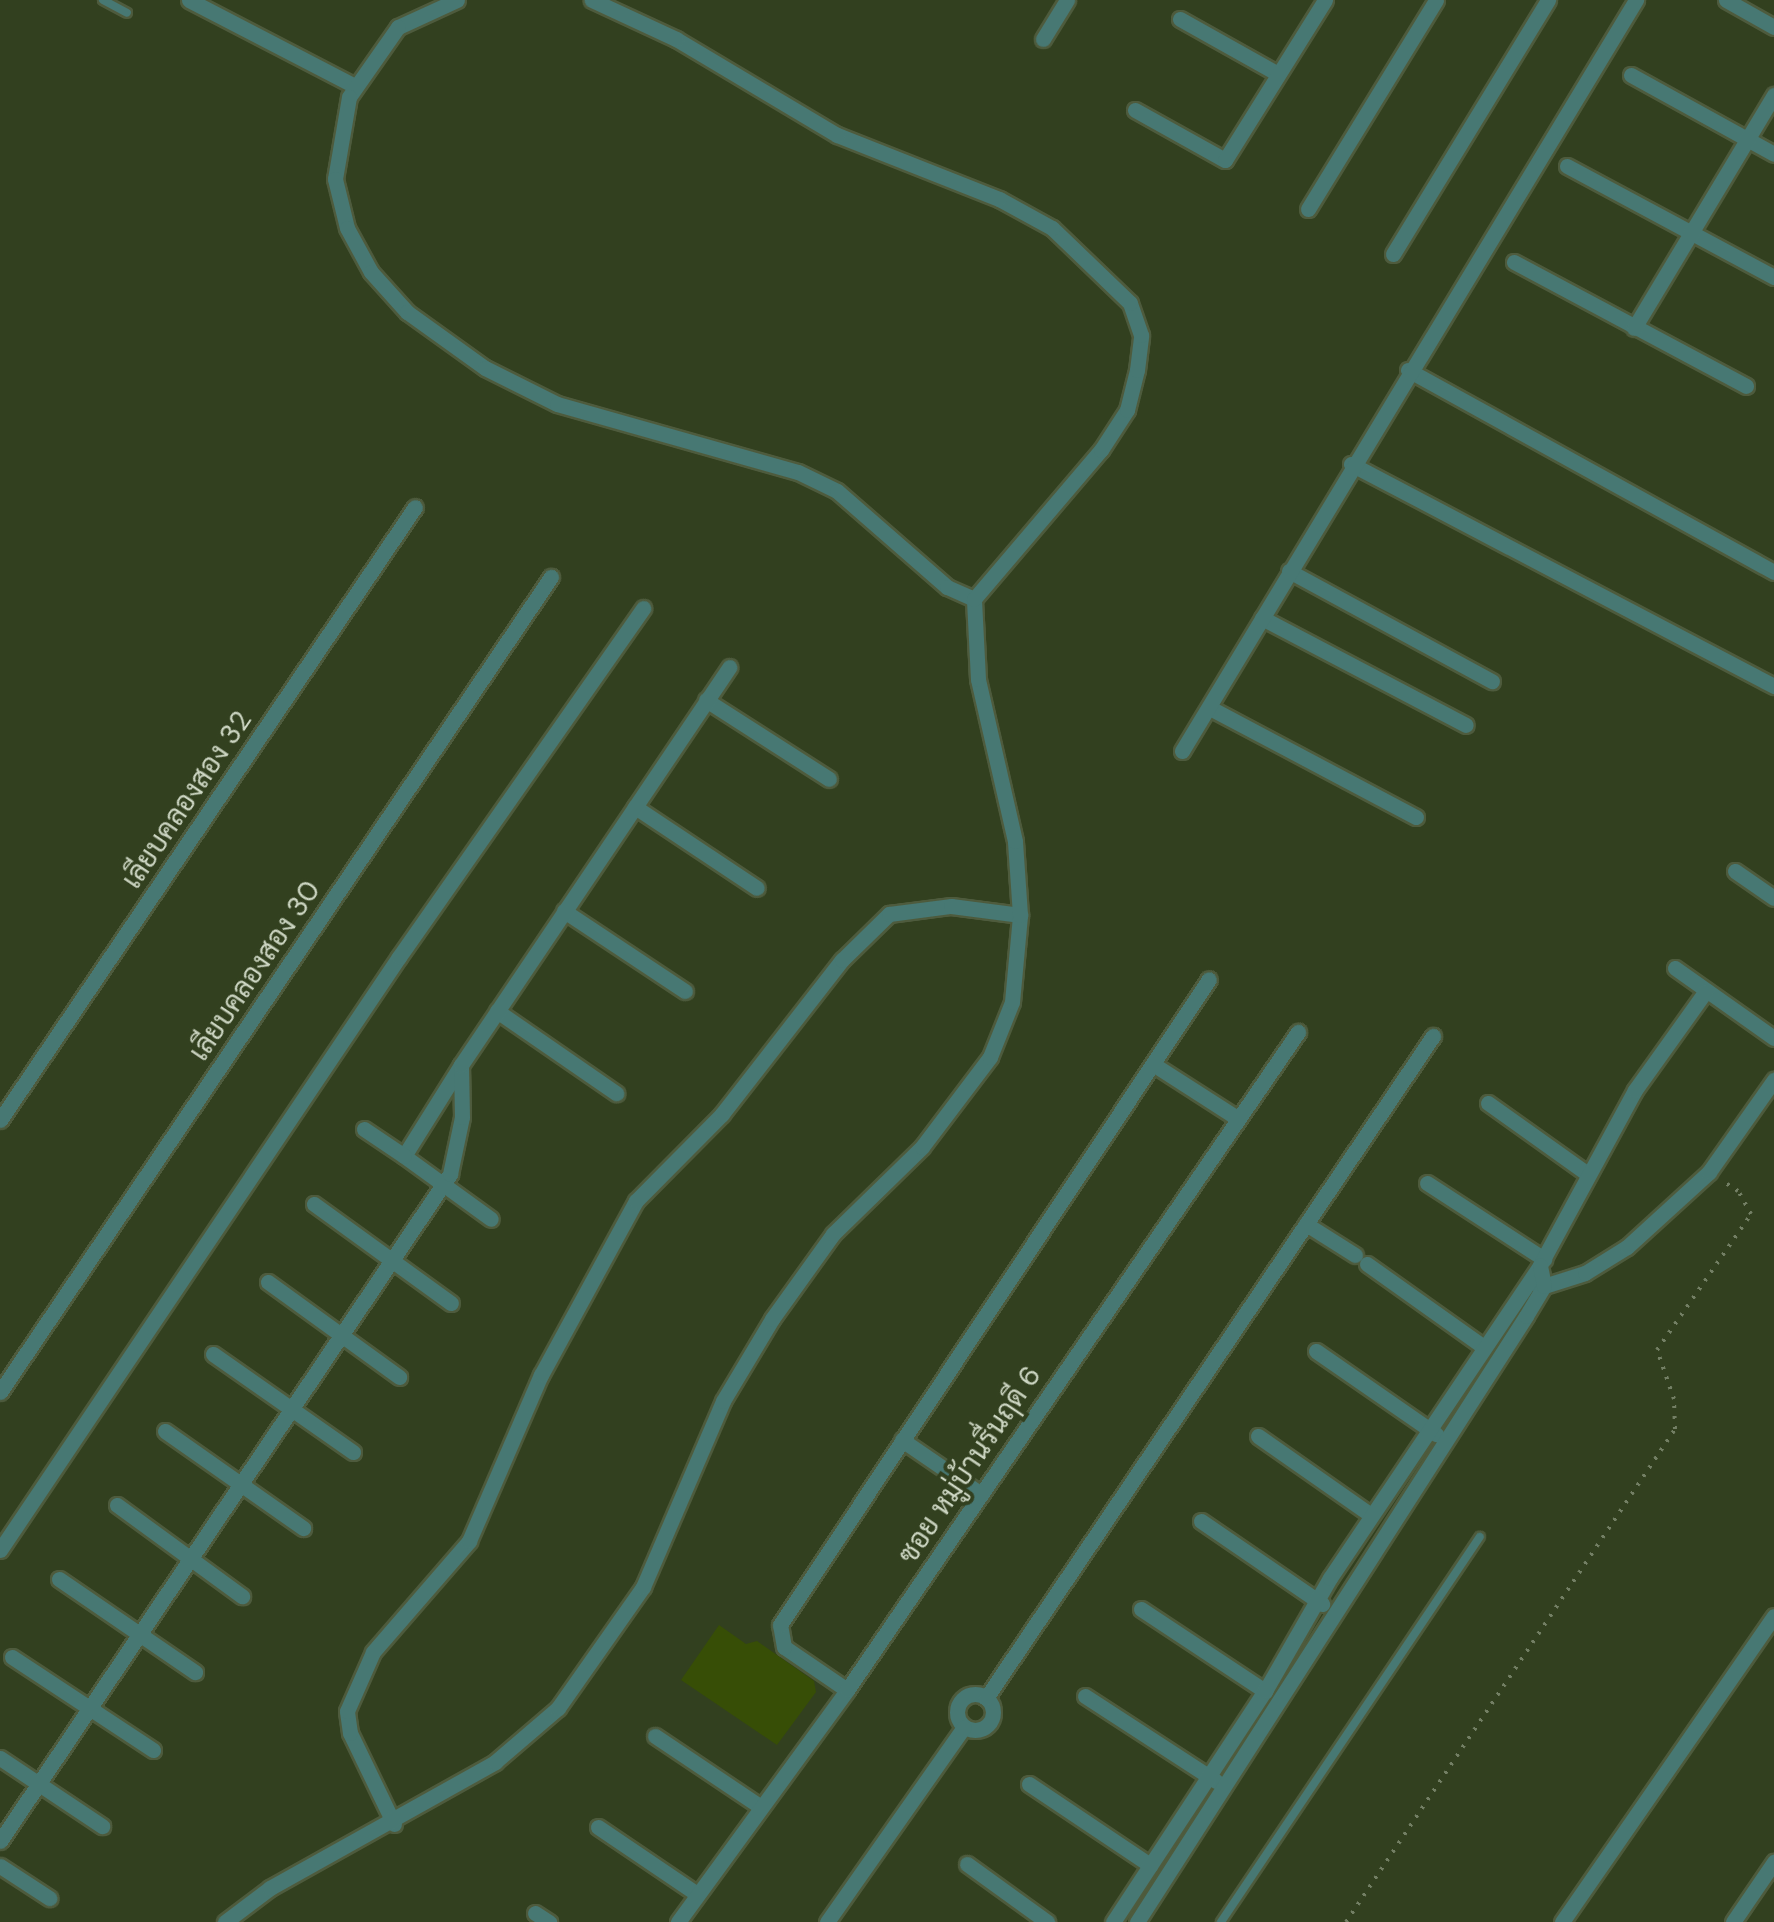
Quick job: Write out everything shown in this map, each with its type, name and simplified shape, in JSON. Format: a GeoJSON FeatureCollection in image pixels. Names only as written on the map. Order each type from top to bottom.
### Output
{"type":"FeatureCollection","features":[{"type":"Feature","properties":{"kind":"street"},"geometry":{"type":"LineString","coordinates":[[189,0],[355,86]]}},
{"type":"Feature","properties":{"kind":"street"},"geometry":{"type":"LineString","coordinates":[[456,0],[398,27],[355,86],[334,179],[347,228],[370,272],[418,321],[485,368],[557,404],[705,441],[837,491],[947,587],[974,599]]}},
{"type":"Feature","properties":{"kind":"street"},"geometry":{"type":"LineString","coordinates":[[225,1922],[270,1888],[394,1824],[523,1740],[608,1644],[661,1551],[723,1400],[772,1319],[833,1234],[922,1147],[990,1057],[1012,1002],[1020,915],[1015,841],[978,680],[974,599],[1065,496],[1128,410],[1141,336],[1130,303],[1052,228],[998,199],[837,135],[676,39],[592,0]]}},
{"type":"Feature","properties":{"kind":"street"},"geometry":{"type":"LineString","coordinates":[[1043,39],[1067,0]]}},
{"type":"Feature","properties":{"kind":"street"},"geometry":{"type":"LineString","coordinates":[[1135,110],[1225,160],[1325,0]]}},
{"type":"Feature","properties":{"kind":"street"},"geometry":{"type":"LineString","coordinates":[[1308,209],[1436,0]]}},
{"type":"Feature","properties":{"kind":"street"},"geometry":{"type":"LineString","coordinates":[[1393,254],[1548,0]]}},
{"type":"Feature","properties":{"kind":"street"},"geometry":{"type":"LineString","coordinates":[[1182,751],[1350,464],[1636,0]]}},
{"type":"Feature","properties":{"kind":"street"},"geometry":{"type":"LineString","coordinates":[[1726,0],[1774,27]]}},
{"type":"Feature","properties":{"kind":"street"},"geometry":{"type":"LineString","coordinates":[[1180,18],[1278,74]]}},
{"type":"Feature","properties":{"kind":"street"},"geometry":{"type":"LineString","coordinates":[[1631,75],[1774,154]]}},
{"type":"Feature","properties":{"kind":"street"},"geometry":{"type":"LineString","coordinates":[[1634,328],[1774,95]]}},
{"type":"Feature","properties":{"kind":"street"},"geometry":{"type":"LineString","coordinates":[[1567,166],[1774,277]]}},
{"type":"Feature","properties":{"kind":"street"},"geometry":{"type":"LineString","coordinates":[[1514,262],[1746,386]]}},
{"type":"Feature","properties":{"kind":"street"},"geometry":{"type":"LineString","coordinates":[[1408,370],[1774,572]]}},
{"type":"Feature","properties":{"kind":"street"},"geometry":{"type":"LineString","coordinates":[[1350,464],[1774,686]]}},
{"type":"Feature","properties":{"kind":"street","name":"เลียบคลองสอง 32"},"geometry":{"type":"LineString","coordinates":[[0,1120],[415,508]]}},
{"type":"Feature","properties":{"kind":"street"},"geometry":{"type":"LineString","coordinates":[[1289,571],[1492,680]]}},
{"type":"Feature","properties":{"kind":"street","name":"เลียบคลองสอง 30"},"geometry":{"type":"LineString","coordinates":[[0,1392],[551,577]]}},
{"type":"Feature","properties":{"kind":"street"},"geometry":{"type":"LineString","coordinates":[[0,1550],[399,957],[643,608]]}},
{"type":"Feature","properties":{"kind":"street"},"geometry":{"type":"LineString","coordinates":[[1262,618],[1466,725]]}},
{"type":"Feature","properties":{"kind":"street"},"geometry":{"type":"LineString","coordinates":[[404,1156],[728,667]]}},
{"type":"Feature","properties":{"kind":"street"},"geometry":{"type":"LineString","coordinates":[[706,700],[829,780]]}},
{"type":"Feature","properties":{"kind":"street"},"geometry":{"type":"LineString","coordinates":[[1210,708],[1416,817]]}},
{"type":"Feature","properties":{"kind":"street"},"geometry":{"type":"LineString","coordinates":[[634,807],[757,888]]}},
{"type":"Feature","properties":{"kind":"street"},"geometry":{"type":"LineString","coordinates":[[1735,871],[1774,898]]}},
{"type":"Feature","properties":{"kind":"street"},"geometry":{"type":"LineString","coordinates":[[394,1824],[350,1732],[347,1711],[374,1652],[469,1541],[555,1346],[636,1201],[722,1114],[842,960],[888,914],[951,906],[1020,915]]}},
{"type":"Feature","properties":{"kind":"street"},"geometry":{"type":"LineString","coordinates":[[564,911],[686,991]]}},
{"type":"Feature","properties":{"kind":"street"},"geometry":{"type":"LineString","coordinates":[[1676,968],[1774,1038]]}},
{"type":"Feature","properties":{"kind":"street"},"geometry":{"type":"LineString","coordinates":[[847,1690],[784,1648],[778,1632],[1209,979]]}},
{"type":"Feature","properties":{"kind":"street"},"geometry":{"type":"LineString","coordinates":[[1137,1922],[1446,1441],[1536,1283],[1542,1262],[1586,1173],[1706,991]]}},
{"type":"Feature","properties":{"kind":"street"},"geometry":{"type":"LineString","coordinates":[[497,1012],[616,1092]]}},
{"type":"Feature","properties":{"kind":"street","name":"ซอย หมู่บ้านรื่นฤดี 6"},"geometry":{"type":"LineString","coordinates":[[678,1922],[758,1805],[847,1690],[1298,1032]]}},
{"type":"Feature","properties":{"kind":"street"},"geometry":{"type":"LineString","coordinates":[[986,1698],[1433,1036]]}},
{"type":"Feature","properties":{"kind":"street"},"geometry":{"type":"LineString","coordinates":[[1153,1064],[1237,1118]]}},
{"type":"Feature","properties":{"kind":"street"},"geometry":{"type":"LineString","coordinates":[[0,1841],[236,1484],[442,1184],[462,1117],[461,1065]]}},
{"type":"Feature","properties":{"kind":"street"},"geometry":{"type":"LineString","coordinates":[[1113,1922],[1265,1691],[1371,1515],[1484,1346],[1536,1283],[1585,1273],[1627,1247],[1708,1172],[1774,1080]]}},
{"type":"Feature","properties":{"kind":"street"},"geometry":{"type":"LineString","coordinates":[[1488,1103],[1586,1173]]}},
{"type":"Feature","properties":{"kind":"street"},"geometry":{"type":"LineString","coordinates":[[364,1129],[490,1219]]}},
{"type":"Feature","properties":{"kind":"street"},"geometry":{"type":"LineString","coordinates":[[1427,1183],[1542,1262]]}},
{"type":"Feature","properties":{"kind":"street"},"geometry":{"type":"LineString","coordinates":[[314,1204],[451,1303]]}},
{"type":"Feature","properties":{"kind":"street"},"geometry":{"type":"LineString","coordinates":[[1306,1224],[1484,1346]]}},
{"type":"Feature","properties":{"kind":"street"},"geometry":{"type":"LineString","coordinates":[[268,1282],[341,1332],[398,1378]]}},
{"type":"Feature","properties":{"kind":"street"},"geometry":{"type":"LineString","coordinates":[[1316,1351],[1446,1441]]}},
{"type":"Feature","properties":{"kind":"street"},"geometry":{"type":"LineString","coordinates":[[213,1354],[353,1452]]}},
{"type":"Feature","properties":{"kind":"street"},"geometry":{"type":"LineString","coordinates":[[165,1431],[303,1528]]}},
{"type":"Feature","properties":{"kind":"street"},"geometry":{"type":"LineString","coordinates":[[1258,1436],[1371,1515]]}},
{"type":"Feature","properties":{"kind":"street"},"geometry":{"type":"LineString","coordinates":[[902,1440],[981,1494]]}},
{"type":"Feature","properties":{"kind":"street"},"geometry":{"type":"LineString","coordinates":[[117,1504],[242,1596]]}},
{"type":"Feature","properties":{"kind":"street"},"geometry":{"type":"LineString","coordinates":[[1202,1520],[1334,1612]]}},
{"type":"Feature","properties":{"kind":"street"},"geometry":{"type":"LineString","coordinates":[[59,1579],[195,1672]]}},
{"type":"Feature","properties":{"kind":"street"},"geometry":{"type":"LineString","coordinates":[[1141,1608],[1265,1691]]}},
{"type":"Feature","properties":{"kind":"street"},"geometry":{"type":"LineString","coordinates":[[1562,1922],[1774,1616]]}},
{"type":"Feature","properties":{"kind":"street"},"geometry":{"type":"LineString","coordinates":[[12,1657],[152,1750]]}},
{"type":"Feature","properties":{"kind":"street"},"geometry":{"type":"LineString","coordinates":[[827,1922],[964,1727],[958,1703],[974,1694],[986,1698],[993,1712],[986,1726],[964,1727]]}},
{"type":"Feature","properties":{"kind":"street"},"geometry":{"type":"LineString","coordinates":[[1085,1696],[1226,1786]]}},
{"type":"Feature","properties":{"kind":"street"},"geometry":{"type":"LineString","coordinates":[[655,1736],[758,1805]]}},
{"type":"Feature","properties":{"kind":"street"},"geometry":{"type":"LineString","coordinates":[[0,1758],[102,1826]]}},
{"type":"Feature","properties":{"kind":"street"},"geometry":{"type":"LineString","coordinates":[[1029,1784],[1150,1865]]}},
{"type":"Feature","properties":{"kind":"street"},"geometry":{"type":"LineString","coordinates":[[598,1827],[697,1894]]}},
{"type":"Feature","properties":{"kind":"street"},"geometry":{"type":"LineString","coordinates":[[1733,1922],[1774,1862]]}},
{"type":"Feature","properties":{"kind":"street"},"geometry":{"type":"LineString","coordinates":[[966,1864],[1047,1922]]}},
{"type":"Feature","properties":{"kind":"street"},"geometry":{"type":"LineString","coordinates":[[0,1866],[49,1898]]}},
{"type":"Feature","properties":{"kind":"lane"},"geometry":{"type":"LineString","coordinates":[[103,0],[127,13]]}},
{"type":"Feature","properties":{"kind":"lane"},"geometry":{"type":"LineString","coordinates":[[1221,1922],[1480,1537]]}},
{"type":"Feature","properties":{"kind":"path"},"geometry":{"type":"LineString","coordinates":[[1346,1922],[1675,1429],[1674,1399],[1657,1350],[1751,1214],[1738,1190],[1708,1172]]}},
{"type":"Feature","properties":{"kind":"green space"},"geometry":{"type":"Polygon","coordinates":[[[719,1625],[746,1644],[757,1641],[814,1681],[816,1692],[777,1745],[681,1680],[719,1625]]]}}]}
